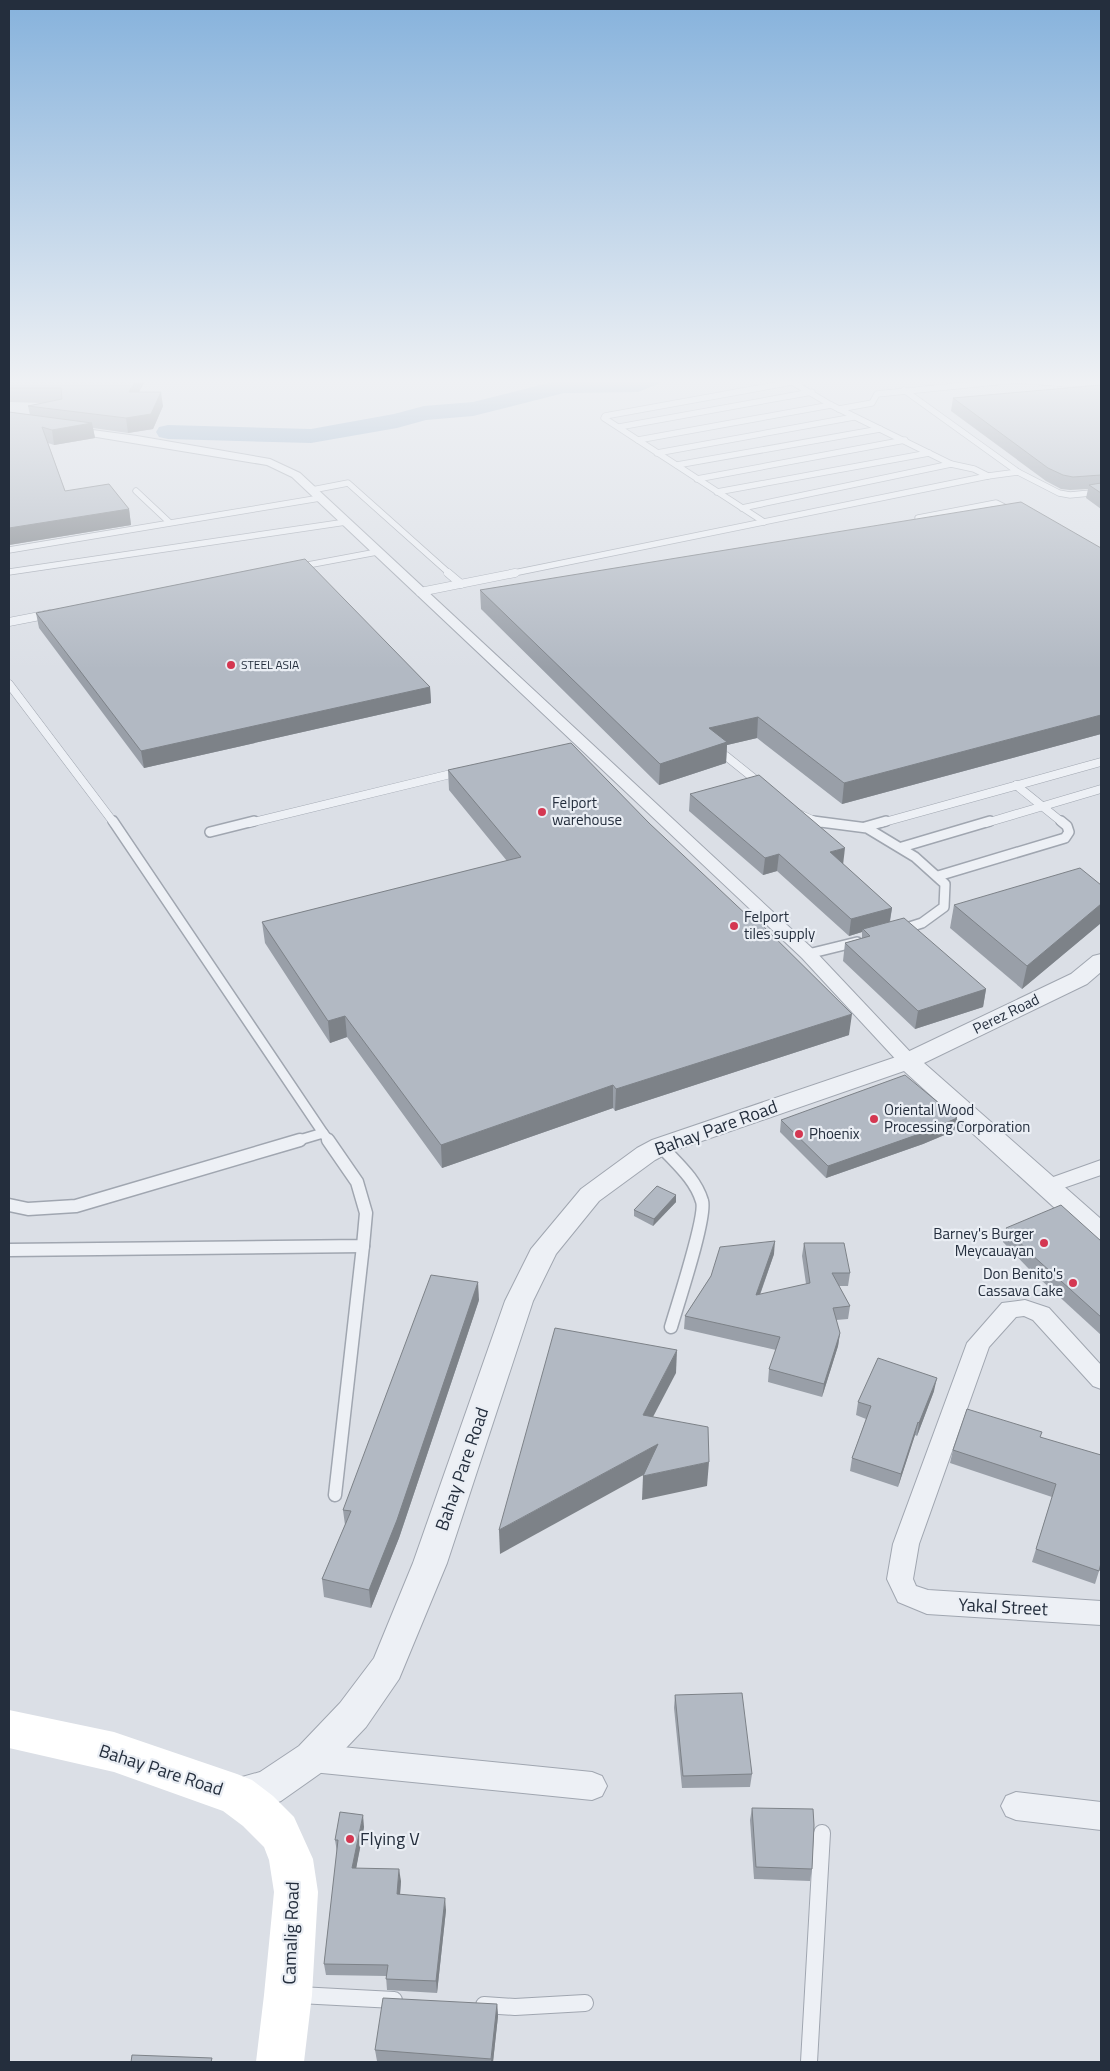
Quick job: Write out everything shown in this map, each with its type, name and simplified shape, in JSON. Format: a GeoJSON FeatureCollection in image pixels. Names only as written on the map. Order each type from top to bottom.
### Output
{"type":"FeatureCollection","features":[{"type":"Feature","properties":{"kind":"main road","name":"Bahay Pare Road"},"geometry":{"type":"LineString","coordinates":[[9,1729],[114,1752],[237,1795]]}},
{"type":"Feature","properties":{"kind":"main road","name":"Camalig Road"},"geometry":{"type":"LineString","coordinates":[[237,1795],[258,1811],[279,1832],[291,1859],[296,1892],[288,1994],[280,2062]]}},
{"type":"Feature","properties":{"kind":"street"},"geometry":{"type":"LineString","coordinates":[[297,476],[578,744],[808,954],[908,1060],[1101,1234]]}},
{"type":"Feature","properties":{"kind":"street","name":"Perez Road"},"geometry":{"type":"LineString","coordinates":[[908,1060],[1079,979],[1101,961]]}},
{"type":"Feature","properties":{"kind":"street","name":"Bahay Pare Road"},"geometry":{"type":"LineString","coordinates":[[237,1795],[268,1788],[312,1758],[353,1715],[386,1668],[430,1563],[519,1301],[545,1249],[590,1195],[646,1154],[661,1146],[908,1060]]}},
{"type":"Feature","properties":{"kind":"street"},"geometry":{"type":"LineString","coordinates":[[1049,1186],[1101,1167]]}},
{"type":"Feature","properties":{"kind":"street"},"geometry":{"type":"LineString","coordinates":[[1024,1308],[1041,1314],[1101,1380]]}},
{"type":"Feature","properties":{"kind":"street","name":"Yakal Street"},"geometry":{"type":"LineString","coordinates":[[1024,1308],[1010,1309],[979,1343],[906,1544],[900,1579],[907,1594],[927,1602],[1101,1613]]}},
{"type":"Feature","properties":{"kind":"street"},"geometry":{"type":"LineString","coordinates":[[312,1758],[592,1786]]}},
{"type":"Feature","properties":{"kind":"street"},"geometry":{"type":"LineString","coordinates":[[1016,1806],[1101,1816]]}},
{"type":"Feature","properties":{"kind":"lane"},"geometry":{"type":"LineString","coordinates":[[692,476],[764,522]]}},
{"type":"Feature","properties":{"kind":"lane"},"geometry":{"type":"LineString","coordinates":[[697,479],[715,476]]}},
{"type":"Feature","properties":{"kind":"lane"},"geometry":{"type":"LineString","coordinates":[[717,492],[806,476]]}},
{"type":"Feature","properties":{"kind":"lane"},"geometry":{"type":"LineString","coordinates":[[742,508],[896,476]]}},
{"type":"Feature","properties":{"kind":"lane"},"geometry":{"type":"LineString","coordinates":[[420,592],[988,476]]}},
{"type":"Feature","properties":{"kind":"lane"},"geometry":{"type":"LineString","coordinates":[[1025,476],[1059,493],[1070,495],[1101,492]]}},
{"type":"Feature","properties":{"kind":"lane"},"geometry":{"type":"LineString","coordinates":[[9,550],[316,494],[348,483],[461,584]]}},
{"type":"Feature","properties":{"kind":"lane"},"geometry":{"type":"LineString","coordinates":[[136,491],[169,522]]}},
{"type":"Feature","properties":{"kind":"lane"},"geometry":{"type":"LineString","coordinates":[[918,518],[996,503],[1022,516]]}},
{"type":"Feature","properties":{"kind":"lane"},"geometry":{"type":"LineString","coordinates":[[9,572],[346,522]]}},
{"type":"Feature","properties":{"kind":"lane"},"geometry":{"type":"LineString","coordinates":[[290,568],[377,552]]}},
{"type":"Feature","properties":{"kind":"lane"},"geometry":{"type":"LineString","coordinates":[[9,622],[57,613]]}},
{"type":"Feature","properties":{"kind":"lane"},"geometry":{"type":"LineString","coordinates":[[9,684],[105,809],[357,1182],[366,1213],[335,1495]]}},
{"type":"Feature","properties":{"kind":"lane"},"geometry":{"type":"LineString","coordinates":[[726,756],[769,790]]}},
{"type":"Feature","properties":{"kind":"lane"},"geometry":{"type":"LineString","coordinates":[[864,827],[1101,762]]}},
{"type":"Feature","properties":{"kind":"lane"},"geometry":{"type":"LineString","coordinates":[[210,832],[471,770]]}},
{"type":"Feature","properties":{"kind":"lane"},"geometry":{"type":"LineString","coordinates":[[938,876],[1065,838],[1069,832],[1067,826],[1016,785]]}},
{"type":"Feature","properties":{"kind":"lane"},"geometry":{"type":"LineString","coordinates":[[902,847],[1101,789]]}},
{"type":"Feature","properties":{"kind":"lane"},"geometry":{"type":"LineString","coordinates":[[790,807],[805,818],[818,822],[864,827],[902,847],[945,884],[944,907],[922,923],[895,931]]}},
{"type":"Feature","properties":{"kind":"lane"},"geometry":{"type":"LineString","coordinates":[[808,954],[868,938]]}},
{"type":"Feature","properties":{"kind":"lane"},"geometry":{"type":"LineString","coordinates":[[9,1205],[28,1209],[76,1206],[323,1133]]}},
{"type":"Feature","properties":{"kind":"lane"},"geometry":{"type":"LineString","coordinates":[[661,1146],[694,1182],[703,1203],[695,1245],[671,1327]]}},
{"type":"Feature","properties":{"kind":"lane"},"geometry":{"type":"LineString","coordinates":[[9,1250],[363,1246]]}},
{"type":"Feature","properties":{"kind":"lane"},"geometry":{"type":"LineString","coordinates":[[809,2062],[822,1833]]}},
{"type":"Feature","properties":{"kind":"lane"},"geometry":{"type":"LineString","coordinates":[[288,1994],[406,2001]]}},
{"type":"Feature","properties":{"kind":"lane"},"geometry":{"type":"LineString","coordinates":[[465,2004],[514,2007],[585,2003]]}},
{"type":"Feature","properties":{"kind":"building"},"geometry":{"type":"Polygon","coordinates":[[[9,476],[59,476],[65,491],[109,484],[129,509],[9,528],[9,476]]]}},
{"type":"Feature","properties":{"kind":"building"},"geometry":{"type":"Polygon","coordinates":[[[1066,476],[1092,476],[1073,477],[1066,476]]]}},
{"type":"Feature","properties":{"kind":"building"},"geometry":{"type":"Polygon","coordinates":[[[1101,483],[1101,493],[1089,485],[1101,483]]]}},
{"type":"Feature","properties":{"kind":"building"},"geometry":{"type":"Polygon","coordinates":[[[1021,502],[1101,548],[1101,715],[844,783],[758,717],[709,728],[727,742],[660,764],[480,590],[1021,502]]]}},
{"type":"Feature","properties":{"kind":"building","name":"STEEL ASIA"},"geometry":{"type":"Polygon","coordinates":[[[305,559],[430,687],[141,751],[36,613],[305,559]]]}},
{"type":"Feature","properties":{"kind":"building"},"geometry":{"type":"Polygon","coordinates":[[[571,743],[649,823],[752,920],[756,919],[852,1014],[616,1089],[613,1085],[441,1145],[345,1016],[328,1021],[262,922],[521,857],[448,770],[571,743]]]}},
{"type":"Feature","properties":{"kind":"building"},"geometry":{"type":"Polygon","coordinates":[[[759,775],[845,848],[830,852],[892,908],[851,919],[779,854],[765,858],[690,794],[759,775]]]}},
{"type":"Feature","properties":{"kind":"building"},"geometry":{"type":"Polygon","coordinates":[[[1080,868],[1101,885],[1101,904],[1027,966],[954,905],[1080,868]]]}},
{"type":"Feature","properties":{"kind":"building"},"geometry":{"type":"Polygon","coordinates":[[[904,918],[986,989],[918,1011],[845,943],[870,936],[863,929],[904,918]]]}},
{"type":"Feature","properties":{"kind":"building"},"geometry":{"type":"Polygon","coordinates":[[[905,1075],[957,1118],[925,1132],[828,1166],[781,1120],[905,1075]]]}},
{"type":"Feature","properties":{"kind":"building"},"geometry":{"type":"Polygon","coordinates":[[[657,1186],[676,1195],[654,1219],[634,1210],[657,1186]]]}},
{"type":"Feature","properties":{"kind":"building"},"geometry":{"type":"Polygon","coordinates":[[[1061,1205],[1101,1241],[1101,1317],[1031,1254],[1006,1228],[1061,1205]]]}},
{"type":"Feature","properties":{"kind":"building"},"geometry":{"type":"Polygon","coordinates":[[[775,1241],[756,1295],[810,1283],[804,1243],[844,1243],[850,1273],[832,1273],[850,1306],[833,1308],[840,1333],[824,1384],[769,1369],[780,1337],[685,1316],[711,1276],[720,1247],[775,1241]]]}},
{"type":"Feature","properties":{"kind":"building"},"geometry":{"type":"Polygon","coordinates":[[[431,1275],[478,1282],[397,1520],[369,1590],[322,1579],[351,1511],[343,1510],[431,1275]]]}},
{"type":"Feature","properties":{"kind":"building"},"geometry":{"type":"Polygon","coordinates":[[[555,1328],[677,1350],[643,1415],[708,1427],[709,1462],[643,1476],[658,1444],[499,1530],[555,1328]]]}},
{"type":"Feature","properties":{"kind":"building"},"geometry":{"type":"Polygon","coordinates":[[[878,1358],[937,1378],[918,1422],[901,1474],[852,1458],[871,1406],[858,1402],[878,1358]]]}},
{"type":"Feature","properties":{"kind":"building"},"geometry":{"type":"Polygon","coordinates":[[[967,1409],[1042,1432],[1040,1437],[1101,1455],[1101,1563],[1099,1571],[1036,1549],[1056,1484],[953,1450],[967,1409]]]}},
{"type":"Feature","properties":{"kind":"building"},"geometry":{"type":"Polygon","coordinates":[[[742,1693],[752,1774],[683,1776],[675,1695],[742,1693]]]}},
{"type":"Feature","properties":{"kind":"building"},"geometry":{"type":"Polygon","coordinates":[[[752,1808],[813,1809],[812,1869],[756,1867],[752,1808]]]}},
{"type":"Feature","properties":{"kind":"building"},"geometry":{"type":"Polygon","coordinates":[[[340,1812],[363,1815],[352,1868],[399,1869],[397,1894],[445,1898],[436,1981],[386,1979],[388,1965],[324,1964],[338,1840],[335,1840],[340,1812]]]}},
{"type":"Feature","properties":{"kind":"building"},"geometry":{"type":"Polygon","coordinates":[[[383,1998],[497,2004],[491,2059],[375,2050],[383,1998]]]}},
{"type":"Feature","properties":{"kind":"building"},"geometry":{"type":"Polygon","coordinates":[[[132,2055],[212,2058],[211,2062],[131,2062],[132,2055]]]}},
{"type":"Feature","properties":{"kind":"place","name":"STEEL ASIA"},"geometry":{"type":"Point","coordinates":[231,665]}},
{"type":"Feature","properties":{"kind":"place","name":"Felport warehouse"},"geometry":{"type":"Point","coordinates":[542,812]}},
{"type":"Feature","properties":{"kind":"place","name":"Felport tiles supply"},"geometry":{"type":"Point","coordinates":[734,926]}},
{"type":"Feature","properties":{"kind":"place","name":"Oriental Wood Processing Corporation"},"geometry":{"type":"Point","coordinates":[874,1119]}},
{"type":"Feature","properties":{"kind":"place","name":"Phoenix"},"geometry":{"type":"Point","coordinates":[799,1134]}},
{"type":"Feature","properties":{"kind":"place","name":"Barney's Burger Meycauayan"},"geometry":{"type":"Point","coordinates":[1044,1243]}},
{"type":"Feature","properties":{"kind":"place","name":"Don Benito's Cassava Cake"},"geometry":{"type":"Point","coordinates":[1073,1283]}},
{"type":"Feature","properties":{"kind":"place","name":"Flying V"},"geometry":{"type":"Point","coordinates":[350,1839]}}]}
